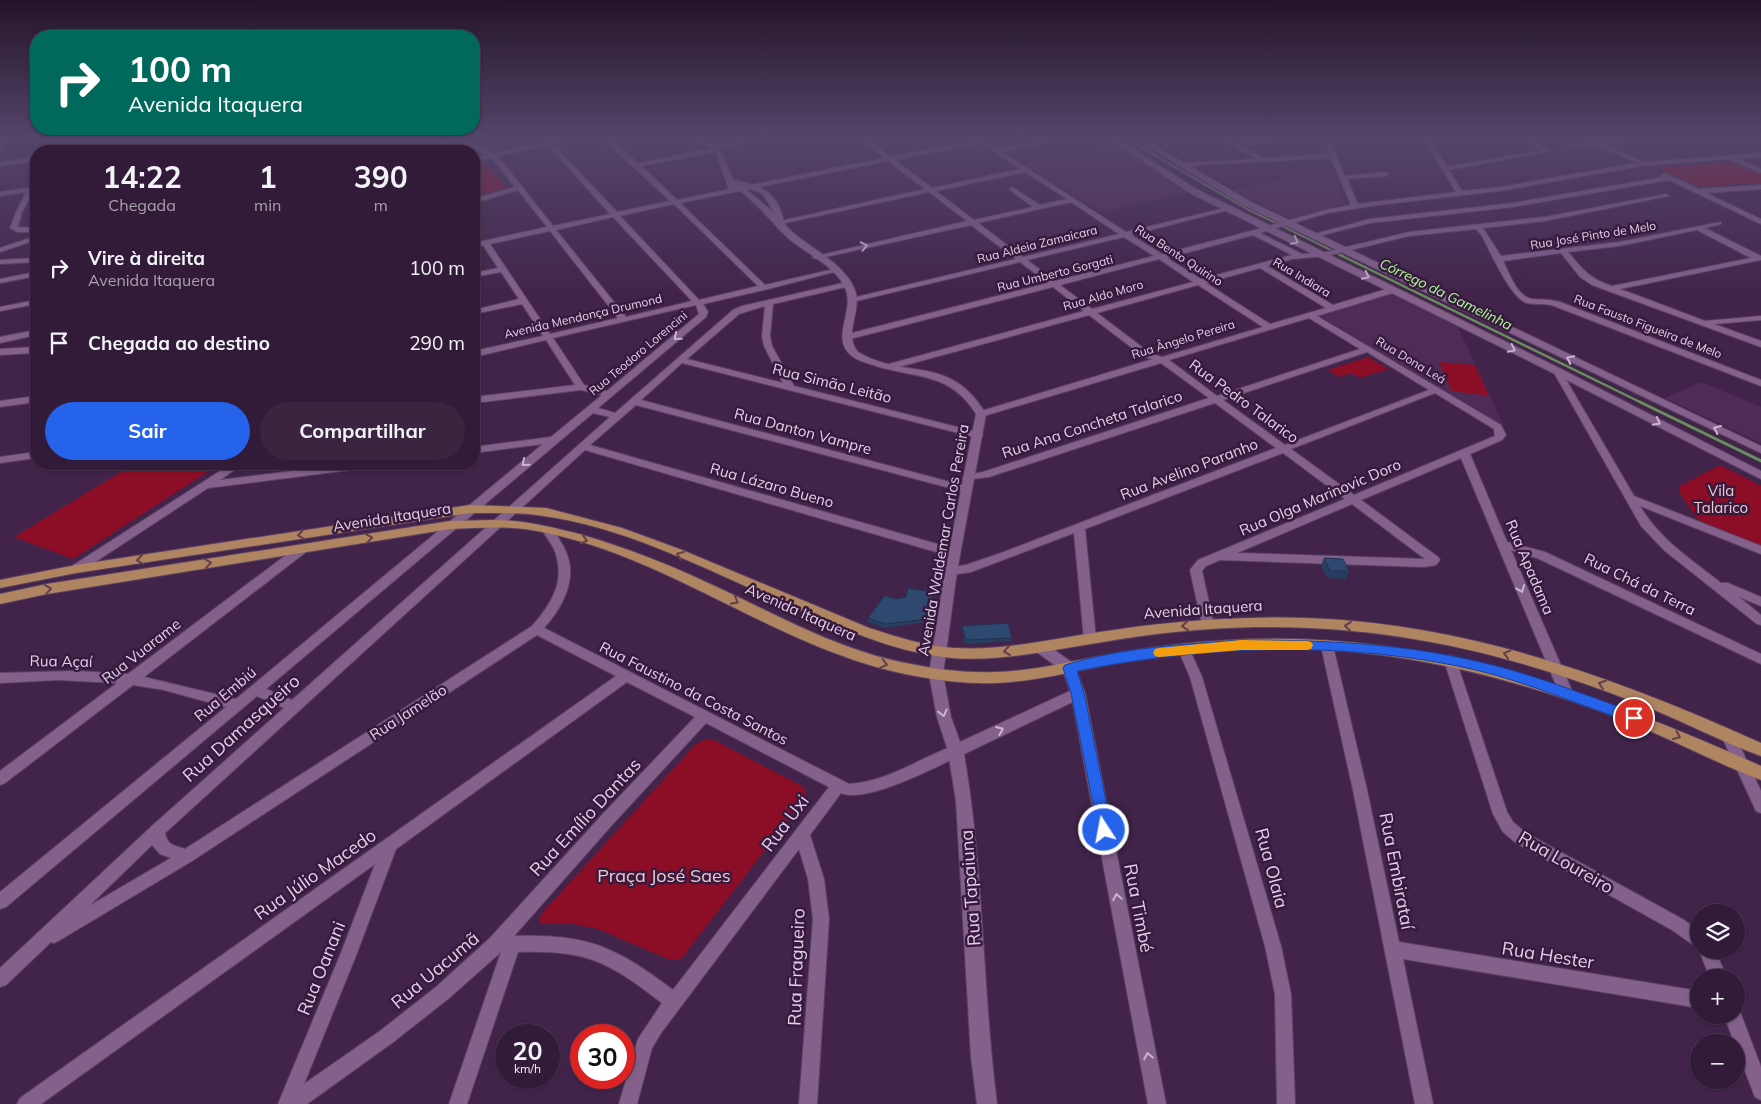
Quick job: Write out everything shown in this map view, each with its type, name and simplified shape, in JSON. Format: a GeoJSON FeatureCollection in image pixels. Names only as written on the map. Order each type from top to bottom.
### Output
{"type":"FeatureCollection","features":[{"type":"Feature","properties":{"kind":"main road","name":"Avenida Itaquera"},"geometry":{"type":"LineString","coordinates":[[0,584],[76,569],[470,509],[512,509],[556,514],[600,525],[676,554],[860,630],[938,652],[995,652],[1147,630],[1208,625],[1314,622],[1404,631],[1491,649],[1554,667],[1651,702],[1761,750]]}},
{"type":"Feature","properties":{"kind":"main road","name":"Avenida Itaquera"},"geometry":{"type":"LineString","coordinates":[[0,599],[47,589],[450,525],[537,527],[583,539],[663,569],[720,593],[781,625],[831,647],[888,665],[936,674],[978,678],[1010,677],[1117,658],[1184,649],[1241,645],[1327,646],[1408,653],[1450,660],[1515,676],[1566,693],[1649,724],[1761,773]]}},
{"type":"Feature","properties":{"kind":"street"},"geometry":{"type":"LineString","coordinates":[[0,194],[30,190]]}},
{"type":"Feature","properties":{"kind":"street"},"geometry":{"type":"LineString","coordinates":[[480,199],[514,190]]}},
{"type":"Feature","properties":{"kind":"street"},"geometry":{"type":"LineString","coordinates":[[520,190],[624,320]]}},
{"type":"Feature","properties":{"kind":"street"},"geometry":{"type":"LineString","coordinates":[[592,190],[697,303]]}},
{"type":"Feature","properties":{"kind":"street"},"geometry":{"type":"LineString","coordinates":[[663,190],[764,288]]}},
{"type":"Feature","properties":{"kind":"street"},"geometry":{"type":"LineString","coordinates":[[480,243],[676,202],[720,190]]}},
{"type":"Feature","properties":{"kind":"street"},"geometry":{"type":"LineString","coordinates":[[736,190],[772,224],[782,225],[931,190]]}},
{"type":"Feature","properties":{"kind":"street"},"geometry":{"type":"LineString","coordinates":[[743,190],[847,284],[851,292],[847,337]]}},
{"type":"Feature","properties":{"kind":"street"},"geometry":{"type":"LineString","coordinates":[[762,190],[772,198],[782,225]]}},
{"type":"Feature","properties":{"kind":"street","name":"Rua Pedro Talarico"},"geometry":{"type":"LineString","coordinates":[[931,190],[1147,355],[1161,359],[1433,558],[1432,562],[1218,556]]}},
{"type":"Feature","properties":{"kind":"street"},"geometry":{"type":"LineString","coordinates":[[1013,190],[1038,208]]}},
{"type":"Feature","properties":{"kind":"street","name":"Rua Bento Quirino"},"geometry":{"type":"LineString","coordinates":[[1057,190],[1269,327]]}},
{"type":"Feature","properties":{"kind":"street"},"geometry":{"type":"LineString","coordinates":[[1191,190],[1243,216],[1270,227],[1557,371],[1761,476]]}},
{"type":"Feature","properties":{"kind":"street"},"geometry":{"type":"LineString","coordinates":[[1223,190],[1284,223],[1315,235],[1342,250],[1761,450]]}},
{"type":"Feature","properties":{"kind":"street"},"geometry":{"type":"LineString","coordinates":[[1347,190],[1355,206]]}},
{"type":"Feature","properties":{"kind":"street"},"geometry":{"type":"LineString","coordinates":[[1457,190],[1460,194]]}},
{"type":"Feature","properties":{"kind":"street","name":"Rua Umberto Gorgati"},"geometry":{"type":"LineString","coordinates":[[847,337],[1355,206],[1493,190]]}},
{"type":"Feature","properties":{"kind":"street"},"geometry":{"type":"LineString","coordinates":[[1315,235],[1370,221],[1520,204],[1604,190]]}},
{"type":"Feature","properties":{"kind":"street"},"geometry":{"type":"LineString","coordinates":[[1695,190],[1760,221]]}},
{"type":"Feature","properties":{"kind":"street"},"geometry":{"type":"LineString","coordinates":[[1698,191],[1721,190]]}},
{"type":"Feature","properties":{"kind":"street","name":"Rua Aldo Moro"},"geometry":{"type":"LineString","coordinates":[[892,366],[1198,281],[1300,256],[1324,255],[1400,236],[1552,218],[1666,196]]}},
{"type":"Feature","properties":{"kind":"street"},"geometry":{"type":"LineString","coordinates":[[30,197],[14,228],[17,230],[30,230]]}},
{"type":"Feature","properties":{"kind":"street"},"geometry":{"type":"LineString","coordinates":[[816,256],[1073,200]]}},
{"type":"Feature","properties":{"kind":"street","name":"Rua Aldeia Zamaicara"},"geometry":{"type":"LineString","coordinates":[[851,301],[1229,209]]}},
{"type":"Feature","properties":{"kind":"street"},"geometry":{"type":"LineString","coordinates":[[1243,216],[1254,233],[1300,256]]}},
{"type":"Feature","properties":{"kind":"street","name":"Rua José Pinto de Melo"},"geometry":{"type":"LineString","coordinates":[[1498,258],[1564,252],[1619,244],[1719,223]]}},
{"type":"Feature","properties":{"kind":"street"},"geometry":{"type":"LineString","coordinates":[[1478,227],[1498,258]]}},
{"type":"Feature","properties":{"kind":"street"},"geometry":{"type":"LineString","coordinates":[[1699,228],[1759,258]]}},
{"type":"Feature","properties":{"kind":"street"},"geometry":{"type":"LineString","coordinates":[[0,250],[30,240]]}},
{"type":"Feature","properties":{"kind":"street"},"geometry":{"type":"LineString","coordinates":[[485,242],[581,388]]}},
{"type":"Feature","properties":{"kind":"street"},"geometry":{"type":"LineString","coordinates":[[1564,252],[1587,278],[1611,289],[1761,344]]}},
{"type":"Feature","properties":{"kind":"street","name":"Rua Fausto Figueira de Melo"},"geometry":{"type":"LineString","coordinates":[[1498,258],[1518,295],[1524,300],[1557,304],[1761,383]]}},
{"type":"Feature","properties":{"kind":"street"},"geometry":{"type":"LineString","coordinates":[[1611,289],[1759,258]]}},
{"type":"Feature","properties":{"kind":"street"},"geometry":{"type":"LineString","coordinates":[[0,262],[30,260]]}},
{"type":"Feature","properties":{"kind":"street","name":"Rua Indiara"},"geometry":{"type":"LineString","coordinates":[[1260,265],[1332,308]]}},
{"type":"Feature","properties":{"kind":"street"},"geometry":{"type":"LineString","coordinates":[[480,274],[502,269]]}},
{"type":"Feature","properties":{"kind":"street","name":"Rua Teodoro Lorencini"},"geometry":{"type":"LineString","coordinates":[[697,303],[834,271]]}},
{"type":"Feature","properties":{"kind":"street"},"geometry":{"type":"LineString","coordinates":[[0,281],[30,275]]}},
{"type":"Feature","properties":{"kind":"street"},"geometry":{"type":"LineString","coordinates":[[512,509],[679,360],[736,312],[847,284]]}},
{"type":"Feature","properties":{"kind":"street","name":"Rua Ângelo Pereira"},"geometry":{"type":"LineString","coordinates":[[980,414],[1393,290]]}},
{"type":"Feature","properties":{"kind":"street"},"geometry":{"type":"LineString","coordinates":[[480,311],[523,301]]}},
{"type":"Feature","properties":{"kind":"street"},"geometry":{"type":"LineString","coordinates":[[770,302],[766,336],[768,346],[790,389]]}},
{"type":"Feature","properties":{"kind":"street"},"geometry":{"type":"LineString","coordinates":[[0,309],[30,303]]}},
{"type":"Feature","properties":{"kind":"street","name":"Rua Teodoro Lorencini"},"geometry":{"type":"LineString","coordinates":[[470,509],[703,315],[704,309],[697,303]]}},
{"type":"Feature","properties":{"kind":"street","name":"Avenida Mendonça Drumond"},"geometry":{"type":"LineString","coordinates":[[480,353],[697,303]]}},
{"type":"Feature","properties":{"kind":"street","name":"Rua Dona Leá"},"geometry":{"type":"LineString","coordinates":[[1310,315],[1498,427]]}},
{"type":"Feature","properties":{"kind":"street"},"geometry":{"type":"LineString","coordinates":[[1703,322],[1761,318]]}},
{"type":"Feature","properties":{"kind":"street"},"geometry":{"type":"LineString","coordinates":[[0,340],[30,334]]}},
{"type":"Feature","properties":{"kind":"street"},"geometry":{"type":"LineString","coordinates":[[2,352],[8,343],[18,336]]}},
{"type":"Feature","properties":{"kind":"street","name":"Avenida Waldemar Carlos Pereira"},"geometry":{"type":"LineString","coordinates":[[847,337],[848,344],[855,353],[869,360],[937,376],[954,382],[971,397],[980,414],[978,435],[965,489],[950,571],[936,674]]}},
{"type":"Feature","properties":{"kind":"street","name":"Rua Ana Concheta Talarico"},"geometry":{"type":"LineString","coordinates":[[968,478],[985,476],[1368,349]]}},
{"type":"Feature","properties":{"kind":"street"},"geometry":{"type":"LineString","coordinates":[[2,352],[30,350]]}},
{"type":"Feature","properties":{"kind":"street","name":"Rua Simão Leitão"},"geometry":{"type":"LineString","coordinates":[[679,360],[978,435]]}},
{"type":"Feature","properties":{"kind":"street"},"geometry":{"type":"LineString","coordinates":[[1557,371],[1645,524],[1656,536],[1761,621]]}},
{"type":"Feature","properties":{"kind":"street"},"geometry":{"type":"LineString","coordinates":[[480,399],[581,388],[608,394]]}},
{"type":"Feature","properties":{"kind":"street","name":"Rua Avelino Paranho"},"geometry":{"type":"LineString","coordinates":[[950,571],[968,569],[1079,528],[1436,390]]}},
{"type":"Feature","properties":{"kind":"street"},"geometry":{"type":"LineString","coordinates":[[0,404],[30,400]]}},
{"type":"Feature","properties":{"kind":"street","name":"Rua Danton Vampre"},"geometry":{"type":"LineString","coordinates":[[633,401],[965,489]]}},
{"type":"Feature","properties":{"kind":"street"},"geometry":{"type":"LineString","coordinates":[[590,409],[616,416]]}},
{"type":"Feature","properties":{"kind":"street","name":"Rua Olga Marinovic Doro"},"geometry":{"type":"LineString","coordinates":[[1208,625],[1196,570],[1202,562],[1499,438],[1501,435],[1498,427]]}},
{"type":"Feature","properties":{"kind":"street"},"geometry":{"type":"LineString","coordinates":[[480,449],[553,440]]}},
{"type":"Feature","properties":{"kind":"street","name":"Rua Lázaro Bueno"},"geometry":{"type":"LineString","coordinates":[[582,446],[954,553]]}},
{"type":"Feature","properties":{"kind":"street","name":"Rua Apadama"},"geometry":{"type":"LineString","coordinates":[[1464,453],[1566,693]]}},
{"type":"Feature","properties":{"kind":"street"},"geometry":{"type":"LineString","coordinates":[[0,460],[30,456]]}},
{"type":"Feature","properties":{"kind":"street"},"geometry":{"type":"LineString","coordinates":[[0,465],[30,457]]}},
{"type":"Feature","properties":{"kind":"street"},"geometry":{"type":"LineString","coordinates":[[76,569],[229,470]]}},
{"type":"Feature","properties":{"kind":"street"},"geometry":{"type":"LineString","coordinates":[[205,486],[327,470]]}},
{"type":"Feature","properties":{"kind":"street"},"geometry":{"type":"LineString","coordinates":[[1629,498],[1761,550]]}},
{"type":"Feature","properties":{"kind":"street","name":"Rua Embiú"},"geometry":{"type":"LineString","coordinates":[[0,902],[238,705],[470,509]]}},
{"type":"Feature","properties":{"kind":"street","name":"Rua Damasqueiro"},"geometry":{"type":"LineString","coordinates":[[0,979],[157,831],[512,509]]}},
{"type":"Feature","properties":{"kind":"street"},"geometry":{"type":"LineString","coordinates":[[1079,528],[1090,639]]}},
{"type":"Feature","properties":{"kind":"street","name":"Rua Jamelão"},"geometry":{"type":"LineString","coordinates":[[36,946],[187,856],[536,629],[553,609],[562,588],[564,568],[562,554],[548,531]]}},
{"type":"Feature","properties":{"kind":"street","name":"Rua Chá da Terra"},"geometry":{"type":"LineString","coordinates":[[1502,544],[1541,555],[1761,659]]}},
{"type":"Feature","properties":{"kind":"street","name":"Rua Vuarame"},"geometry":{"type":"LineString","coordinates":[[0,779],[302,549]]}},
{"type":"Feature","properties":{"kind":"street"},"geometry":{"type":"LineString","coordinates":[[1710,580],[1761,602]]}},
{"type":"Feature","properties":{"kind":"street","name":"Rua Faustino da Costa Santos"},"geometry":{"type":"LineString","coordinates":[[536,629],[838,786]]}},
{"type":"Feature","properties":{"kind":"street","name":"Rua Embirataí"},"geometry":{"type":"LineString","coordinates":[[1327,646],[1360,790],[1424,1104]]}},
{"type":"Feature","properties":{"kind":"street"},"geometry":{"type":"LineString","coordinates":[[1040,647],[1069,668]]}},
{"type":"Feature","properties":{"kind":"street","name":"Rua Olaia"},"geometry":{"type":"LineString","coordinates":[[1184,649],[1196,677],[1273,946],[1283,994],[1286,1104]]}},
{"type":"Feature","properties":{"kind":"street","name":"Rua Loureiro"},"geometry":{"type":"LineString","coordinates":[[1450,660],[1500,814],[1508,827],[1521,838],[1678,925],[1690,934]]}},
{"type":"Feature","properties":{"kind":"street","name":"Rua Timbé"},"geometry":{"type":"LineString","coordinates":[[1069,668],[1078,693],[1157,1104]]}},
{"type":"Feature","properties":{"kind":"street","name":"Rua Tapaiuna"},"geometry":{"type":"LineString","coordinates":[[936,674],[944,717],[956,751],[964,801],[981,1057],[987,1104]]}},
{"type":"Feature","properties":{"kind":"street","name":"Rua Açaí"},"geometry":{"type":"LineString","coordinates":[[0,678],[51,675],[130,680],[238,705]]}},
{"type":"Feature","properties":{"kind":"street","name":"Rua Júlio Macedo"},"geometry":{"type":"LineString","coordinates":[[26,1104],[389,847],[626,676]]}},
{"type":"Feature","properties":{"kind":"street"},"geometry":{"type":"LineString","coordinates":[[255,690],[294,707]]}},
{"type":"Feature","properties":{"kind":"street"},"geometry":{"type":"LineString","coordinates":[[838,786],[856,791],[922,767],[1078,693]]}},
{"type":"Feature","properties":{"kind":"street","name":"Rua Emílio Dantas"},"geometry":{"type":"LineString","coordinates":[[504,944],[606,821],[704,717]]}},
{"type":"Feature","properties":{"kind":"street"},"geometry":{"type":"LineString","coordinates":[[1728,734],[1761,807]]}},
{"type":"Feature","properties":{"kind":"street","name":"Rua Uxi"},"geometry":{"type":"LineString","coordinates":[[628,1104],[644,1045],[673,1002],[838,786]]}},
{"type":"Feature","properties":{"kind":"street"},"geometry":{"type":"LineString","coordinates":[[157,831],[160,845],[165,849],[187,856]]}},
{"type":"Feature","properties":{"kind":"street","name":"Rua Fragueiro"},"geometry":{"type":"LineString","coordinates":[[802,834],[816,879],[821,919],[808,1104]]}},
{"type":"Feature","properties":{"kind":"street","name":"Rua Oanani"},"geometry":{"type":"LineString","coordinates":[[287,1104],[350,952],[389,847]]}},
{"type":"Feature","properties":{"kind":"street"},"geometry":{"type":"LineString","coordinates":[[458,1104],[504,944],[560,945],[589,950],[615,961],[645,980],[673,1002]]}},
{"type":"Feature","properties":{"kind":"street","name":"Rua Uacumã"},"geometry":{"type":"LineString","coordinates":[[291,1104],[386,1036],[504,944]]}},
{"type":"Feature","properties":{"kind":"street","name":"Rua Hester"},"geometry":{"type":"LineString","coordinates":[[1392,949],[1690,999]]}},
{"type":"Feature","properties":{"kind":"street"},"geometry":{"type":"LineString","coordinates":[[1736,1024],[1761,1091]]}},
{"type":"Feature","properties":{"kind":"shaded area"},"geometry":{"type":"Polygon","coordinates":[[[1066,190],[1187,190],[1191,192],[1101,212],[1066,190]]]}},
{"type":"Feature","properties":{"kind":"shaded area"},"geometry":{"type":"Polygon","coordinates":[[[1233,190],[1340,190],[1345,204],[1288,218],[1233,190]]]}},
{"type":"Feature","properties":{"kind":"shaded area"},"geometry":{"type":"Polygon","coordinates":[[[1392,294],[1458,327],[1503,425],[1320,316],[1392,294]]]}},
{"type":"Feature","properties":{"kind":"shaded area"},"geometry":{"type":"Polygon","coordinates":[[[1701,382],[1761,407],[1761,443],[1665,398],[1701,382]]]}},
{"type":"Feature","properties":{"kind":"green space"},"geometry":{"type":"Polygon","coordinates":[[[480,190],[499,190],[480,195],[480,190]]]}},
{"type":"Feature","properties":{"kind":"green space"},"geometry":{"type":"Polygon","coordinates":[[[1368,357],[1388,369],[1360,378],[1351,373],[1339,377],[1328,370],[1368,357]]]}},
{"type":"Feature","properties":{"kind":"green space"},"geometry":{"type":"Polygon","coordinates":[[[1439,362],[1475,365],[1489,396],[1452,391],[1439,362]]]}},
{"type":"Feature","properties":{"kind":"green space","name":"Vila Talarico"},"geometry":{"type":"Polygon","coordinates":[[[1720,465],[1761,486],[1761,546],[1698,520],[1679,492],[1680,486],[1720,465]]]}},
{"type":"Feature","properties":{"kind":"green space"},"geometry":{"type":"Polygon","coordinates":[[[124,470],[209,471],[73,559],[14,537],[124,470]]]}},
{"type":"Feature","properties":{"kind":"green space","name":"Praça José Saes"},"geometry":{"type":"Polygon","coordinates":[[[706,739],[714,740],[796,783],[803,787],[806,793],[804,799],[682,958],[677,960],[668,959],[598,929],[573,924],[542,924],[540,917],[544,911],[695,745],[706,739]]]}},
{"type":"Feature","properties":{"kind":"building"},"geometry":{"type":"Polygon","coordinates":[[[1324,558],[1343,559],[1349,571],[1330,571],[1324,558]]]}},
{"type":"Feature","properties":{"kind":"building"},"geometry":{"type":"Polygon","coordinates":[[[908,588],[934,592],[928,619],[885,624],[868,618],[885,595],[895,599],[906,597],[908,588]]]}},
{"type":"Feature","properties":{"kind":"building"},"geometry":{"type":"Polygon","coordinates":[[[1008,623],[1012,638],[968,640],[965,638],[962,626],[1008,623]]]}},
{"type":"Feature","properties":{"kind":"waterway","name":"Córrego da Gamelinha"},"geometry":{"type":"LineString","coordinates":[[1214,190],[1247,209],[1343,256]]}},
{"type":"Feature","properties":{"kind":"waterway","name":"Córrego da Gamelinha"},"geometry":{"type":"LineString","coordinates":[[1340,255],[1642,403]]}},
{"type":"Feature","properties":{"kind":"waterway","name":"Córrego da Gamelinha"},"geometry":{"type":"LineString","coordinates":[[1640,402],[1761,461]]}},
{"type":"Feature","properties":{"kind":"slow traffic"},"geometry":{"type":"LineString","coordinates":[[1159,653],[1184,649],[1241,645],[1307,645]]}},
{"type":"Feature","properties":{"kind":"route"},"geometry":{"type":"LineString","coordinates":[[1104,830],[1078,693],[1069,668],[1117,658],[1184,649],[1241,645],[1362,648],[1408,653],[1476,666],[1525,679],[1634,718]]}}]}
